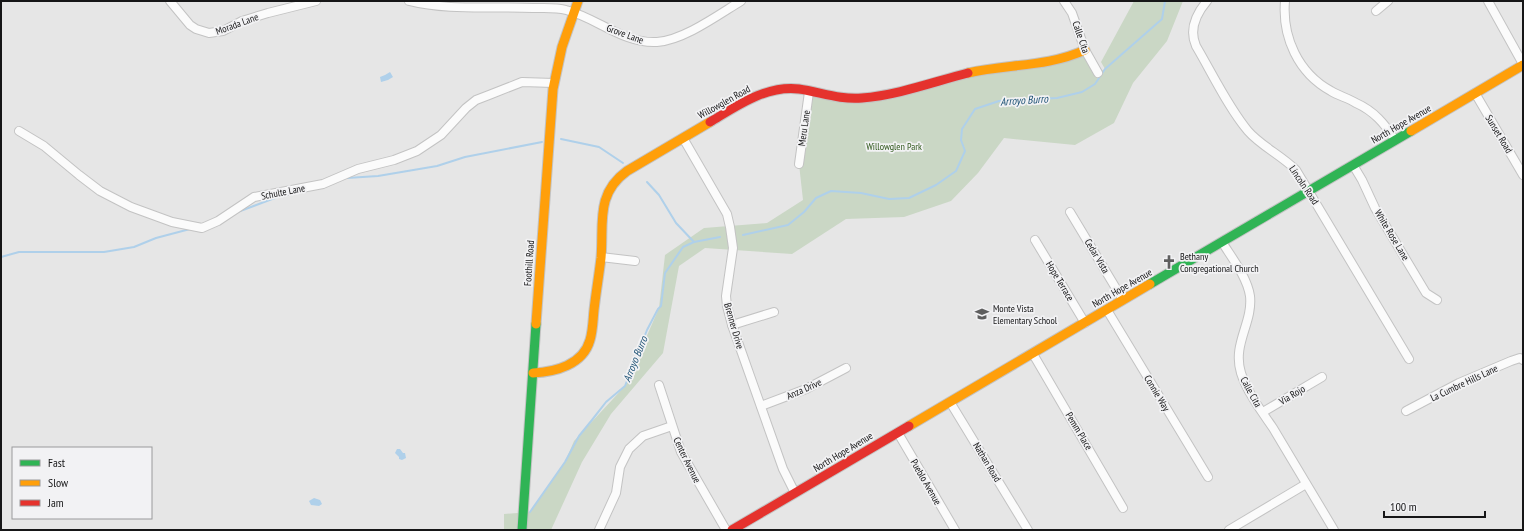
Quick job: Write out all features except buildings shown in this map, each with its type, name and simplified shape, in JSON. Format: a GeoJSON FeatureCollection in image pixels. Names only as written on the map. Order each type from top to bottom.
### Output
{"type":"FeatureCollection","features":[{"type":"Feature","properties":{"kind":"street","name":"Morada Lane"},"geometry":{"type":"LineString","coordinates":[[170,1],[196,29],[202,32],[216,33],[232,27],[242,21],[316,1]]}},
{"type":"Feature","properties":{"kind":"street"},"geometry":{"type":"LineString","coordinates":[[409,1],[423,5],[448,7],[501,6],[557,9],[573,12]]}},
{"type":"Feature","properties":{"kind":"street","name":"Foothill Road"},"geometry":{"type":"LineString","coordinates":[[522,530],[549,133],[554,83],[563,42],[578,1]]}},
{"type":"Feature","properties":{"kind":"street","name":"Grove Lane"},"geometry":{"type":"LineString","coordinates":[[573,12],[632,38],[645,42],[658,42],[680,36],[741,1]]}},
{"type":"Feature","properties":{"kind":"street","name":"Calle Cita"},"geometry":{"type":"LineString","coordinates":[[1064,1],[1072,13],[1085,50],[1098,73]]}},
{"type":"Feature","properties":{"kind":"street","name":"Lincoln Road"},"geometry":{"type":"LineString","coordinates":[[1207,1],[1199,12],[1194,23],[1193,36],[1196,46],[1238,119],[1255,137],[1296,170],[1409,359]]}},
{"type":"Feature","properties":{"kind":"street"},"geometry":{"type":"LineString","coordinates":[[1284,1],[1285,24],[1288,37],[1292,49],[1304,69],[1323,87],[1367,108],[1386,125],[1395,140]]}},
{"type":"Feature","properties":{"kind":"street"},"geometry":{"type":"LineString","coordinates":[[1376,12],[1388,1]]}},
{"type":"Feature","properties":{"kind":"street"},"geometry":{"type":"LineString","coordinates":[[1488,1],[1523,64]]}},
{"type":"Feature","properties":{"kind":"street","name":"Willowglen Road"},"geometry":{"type":"LineString","coordinates":[[533,373],[559,370],[572,364],[584,353],[590,341],[601,256],[603,205],[610,189],[627,171],[682,138],[742,103],[762,94],[776,90],[795,89],[834,98],[846,99],[881,95],[981,70],[1054,60],[1078,54],[1085,50]]}},
{"type":"Feature","properties":{"kind":"street","name":"North Hope Avenue"},"geometry":{"type":"LineString","coordinates":[[732,530],[1523,64]]}},
{"type":"Feature","properties":{"kind":"street","name":"Schulte Lane"},"geometry":{"type":"LineString","coordinates":[[19,131],[44,146],[79,175],[106,194],[131,207],[172,222],[202,228],[218,221],[254,197],[323,184],[358,169],[394,160],[417,151],[441,135],[466,108],[476,100],[522,82],[554,83]]}},
{"type":"Feature","properties":{"kind":"street","name":"Meru Lane"},"geometry":{"type":"LineString","coordinates":[[799,164],[809,92]]}},
{"type":"Feature","properties":{"kind":"street","name":"Sunset Road"},"geometry":{"type":"LineString","coordinates":[[1475,93],[1523,175]]}},
{"type":"Feature","properties":{"kind":"street","name":"Brenner Drive"},"geometry":{"type":"LineString","coordinates":[[682,138],[723,206],[730,227],[733,248],[726,296],[727,306],[732,326],[783,469],[795,493]]}},
{"type":"Feature","properties":{"kind":"street","name":"White Rose Lane"},"geometry":{"type":"LineString","coordinates":[[1353,165],[1375,208],[1426,293],[1437,300]]}},
{"type":"Feature","properties":{"kind":"street","name":"Cedar Vista"},"geometry":{"type":"LineString","coordinates":[[1070,212],[1123,300]]}},
{"type":"Feature","properties":{"kind":"street","name":"Hope Terrace"},"geometry":{"type":"LineString","coordinates":[[1035,240],[1085,323]]}},
{"type":"Feature","properties":{"kind":"street","name":"Calle Cita"},"geometry":{"type":"LineString","coordinates":[[1222,242],[1245,281],[1248,289],[1250,306],[1239,346],[1239,366],[1244,381],[1334,530]]}},
{"type":"Feature","properties":{"kind":"street"},"geometry":{"type":"LineString","coordinates":[[601,256],[635,261]]}},
{"type":"Feature","properties":{"kind":"street","name":"Connie Way"},"geometry":{"type":"LineString","coordinates":[[1107,310],[1208,477]]}},
{"type":"Feature","properties":{"kind":"street"},"geometry":{"type":"LineString","coordinates":[[732,326],[774,312]]}},
{"type":"Feature","properties":{"kind":"street","name":"Pemm Place"},"geometry":{"type":"LineString","coordinates":[[1033,354],[1123,508]]}},
{"type":"Feature","properties":{"kind":"street","name":"La Cumbre Hills Lane"},"geometry":{"type":"LineString","coordinates":[[1406,411],[1459,383],[1511,361],[1520,358],[1523,360]]}},
{"type":"Feature","properties":{"kind":"street","name":"Anza Drive"},"geometry":{"type":"LineString","coordinates":[[761,406],[806,389],[846,368]]}},
{"type":"Feature","properties":{"kind":"street","name":"Via Rojo"},"geometry":{"type":"LineString","coordinates":[[1263,412],[1322,377]]}},
{"type":"Feature","properties":{"kind":"street","name":"Center Avenue"},"geometry":{"type":"LineString","coordinates":[[659,385],[672,426],[688,466],[726,530]]}},
{"type":"Feature","properties":{"kind":"street","name":"Nathan Road"},"geometry":{"type":"LineString","coordinates":[[950,402],[1028,530]]}},
{"type":"Feature","properties":{"kind":"street"},"geometry":{"type":"LineString","coordinates":[[598,530],[616,493],[620,467],[629,449],[643,436],[672,426]]}},
{"type":"Feature","properties":{"kind":"street","name":"Pueblo Avenue"},"geometry":{"type":"LineString","coordinates":[[898,433],[955,530]]}},
{"type":"Feature","properties":{"kind":"street"},"geometry":{"type":"LineString","coordinates":[[1229,530],[1306,484]]}},
{"type":"Feature","properties":{"kind":"street"},"geometry":{"type":"LineString","coordinates":[[1019,530],[1023,522]]}},
{"type":"Feature","properties":{"kind":"green space","name":"Willowglen Park"},"geometry":{"type":"Polygon","coordinates":[[[1134,1],[1183,1],[1167,41],[1133,83],[1114,123],[1075,145],[1004,138],[978,173],[951,201],[904,217],[846,219],[792,254],[705,248],[679,266],[663,353],[611,414],[582,462],[551,530],[504,530],[504,514],[530,512],[565,462],[574,441],[625,386],[659,308],[665,255],[704,228],[767,223],[803,200],[799,164],[809,92],[846,99],[1085,50],[1098,73],[1105,69],[1101,62],[1134,1]]]}},
{"type":"Feature","properties":{"kind":"water"},"geometry":{"type":"Polygon","coordinates":[[[390,72],[393,77],[381,82],[380,77],[390,72]]]}},
{"type":"Feature","properties":{"kind":"water"},"geometry":{"type":"Polygon","coordinates":[[[397,449],[400,449],[403,453],[405,453],[406,458],[402,460],[399,459],[395,453],[397,449]]]}},
{"type":"Feature","properties":{"kind":"water"},"geometry":{"type":"Polygon","coordinates":[[[314,498],[320,500],[322,504],[319,506],[311,505],[309,501],[314,498]]]}},
{"type":"Feature","properties":{"kind":"waterway","name":"Arroyo Burro"},"geometry":{"type":"LineString","coordinates":[[743,235],[788,225],[804,212],[816,198],[831,191],[861,193],[889,199],[909,198],[936,185],[956,171],[965,151],[961,140],[962,129],[975,109],[999,101],[1057,98],[1082,92],[1095,84],[1105,69],[1162,19],[1165,1]]}},
{"type":"Feature","properties":{"kind":"waterway"},"geometry":{"type":"LineString","coordinates":[[561,139],[599,147],[623,163]]}},
{"type":"Feature","properties":{"kind":"waterway"},"geometry":{"type":"LineString","coordinates":[[347,178],[378,176],[437,166],[465,157],[542,142]]}},
{"type":"Feature","properties":{"kind":"waterway"},"geometry":{"type":"LineString","coordinates":[[647,182],[659,195],[676,223],[694,242]]}},
{"type":"Feature","properties":{"kind":"waterway"},"geometry":{"type":"LineString","coordinates":[[235,213],[280,196]]}},
{"type":"Feature","properties":{"kind":"waterway"},"geometry":{"type":"LineString","coordinates":[[1,257],[19,252],[104,252],[134,247],[156,238],[190,229]]}},
{"type":"Feature","properties":{"kind":"waterway","name":"Arroyo Burro"},"geometry":{"type":"LineString","coordinates":[[530,512],[565,462],[579,436],[606,402],[625,386],[647,330],[661,306],[665,273],[683,247],[694,242],[720,237]]}},
{"type":"Feature","properties":{"kind":"traffic: fast"},"geometry":{"type":"LineString","coordinates":[[1150,284],[1411,131]]}},
{"type":"Feature","properties":{"kind":"traffic: fast"},"geometry":{"type":"LineString","coordinates":[[522,530],[536,324]]}},
{"type":"Feature","properties":{"kind":"traffic: slow"},"geometry":{"type":"LineString","coordinates":[[536,324],[553,89],[562,47],[578,1]]}},
{"type":"Feature","properties":{"kind":"traffic: slow"},"geometry":{"type":"LineString","coordinates":[[968,73],[1057,60],[1085,50]]}},
{"type":"Feature","properties":{"kind":"traffic: slow"},"geometry":{"type":"LineString","coordinates":[[1411,131],[1523,65]]}},
{"type":"Feature","properties":{"kind":"traffic: slow"},"geometry":{"type":"LineString","coordinates":[[533,373],[550,371],[567,366],[581,356],[590,340],[601,258],[603,210],[610,190],[617,180],[627,171],[710,122]]}},
{"type":"Feature","properties":{"kind":"traffic: slow"},"geometry":{"type":"LineString","coordinates":[[909,426],[1150,284]]}},
{"type":"Feature","properties":{"kind":"traffic: jam"},"geometry":{"type":"LineString","coordinates":[[710,122],[741,103],[763,93],[775,90],[799,89],[838,97],[862,98],[902,91],[968,73]]}},
{"type":"Feature","properties":{"kind":"traffic: jam"},"geometry":{"type":"LineString","coordinates":[[732,530],[909,426]]}},
{"type":"Feature","properties":{"kind":"place","name":"Bethany Congregational Church"},"geometry":{"type":"Point","coordinates":[1169,262]}},
{"type":"Feature","properties":{"kind":"place","name":"Monte Vista Elementary School"},"geometry":{"type":"Point","coordinates":[982,314]}}]}
